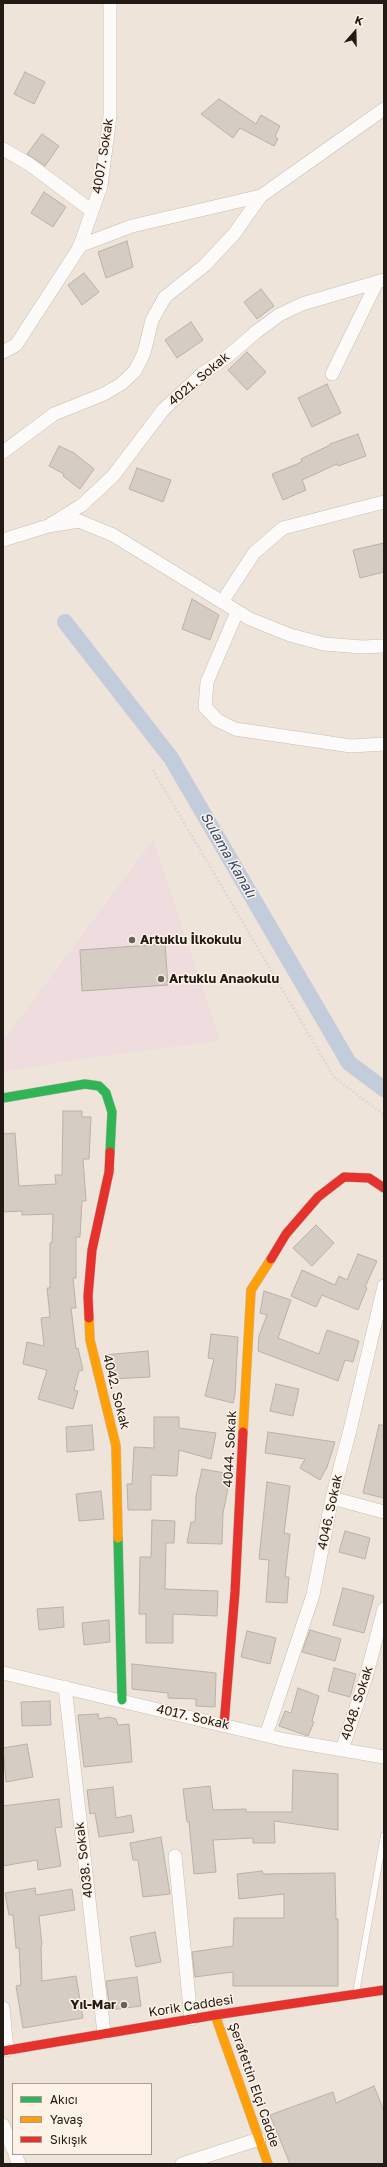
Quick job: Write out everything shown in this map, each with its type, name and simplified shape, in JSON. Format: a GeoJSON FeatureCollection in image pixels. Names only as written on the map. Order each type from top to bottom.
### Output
{"type":"FeatureCollection","features":[{"type":"Feature","properties":{"kind":"street","name":"4007. Sokak"},"geometry":{"type":"LineString","coordinates":[[3,352],[16,345],[79,246],[101,186],[110,116],[110,3]]}},
{"type":"Feature","properties":{"kind":"street"},"geometry":{"type":"LineString","coordinates":[[3,452],[54,414],[104,394],[121,384],[135,371],[144,353],[152,320],[165,297],[205,265],[234,234],[262,196],[384,108]]}},
{"type":"Feature","properties":{"kind":"street"},"geometry":{"type":"LineString","coordinates":[[3,149],[29,164],[92,211]]}},
{"type":"Feature","properties":{"kind":"street"},"geometry":{"type":"LineString","coordinates":[[79,246],[132,226],[262,196]]}},
{"type":"Feature","properties":{"kind":"street"},"geometry":{"type":"LineString","coordinates":[[332,374],[380,281]]}},
{"type":"Feature","properties":{"kind":"street","name":"4021. Sokak"},"geometry":{"type":"LineString","coordinates":[[48,526],[82,504],[113,476],[163,410],[202,374],[279,315],[302,304],[380,281]]}},
{"type":"Feature","properties":{"kind":"street"},"geometry":{"type":"LineString","coordinates":[[222,602],[254,553],[283,528],[384,502]]}},
{"type":"Feature","properties":{"kind":"street"},"geometry":{"type":"LineString","coordinates":[[3,540],[48,526],[79,521],[113,534],[250,619],[290,635],[317,642],[362,647],[384,646]]}},
{"type":"Feature","properties":{"kind":"street"},"geometry":{"type":"LineString","coordinates":[[237,612],[207,682],[205,707],[217,720],[235,729],[351,746],[384,744]]}},
{"type":"Feature","properties":{"kind":"street","name":"4042. Sokak"},"geometry":{"type":"LineString","coordinates":[[3,1098],[85,1084],[99,1086],[106,1093],[112,1112],[109,1172],[92,1250],[88,1296],[90,1340],[116,1446],[122,1700]]}},
{"type":"Feature","properties":{"kind":"street","name":"4044. Sokak"},"geometry":{"type":"LineString","coordinates":[[224,1725],[238,1544],[250,1290],[286,1234],[318,1197],[344,1177],[369,1178],[384,1188]]}},
{"type":"Feature","properties":{"kind":"street","name":"4046. Sokak"},"geometry":{"type":"LineString","coordinates":[[266,1735],[313,1595],[332,1498],[349,1434],[384,1286]]}},
{"type":"Feature","properties":{"kind":"street"},"geometry":{"type":"LineString","coordinates":[[332,1498],[384,1512]]}},
{"type":"Feature","properties":{"kind":"street","name":"4048. Sokak"},"geometry":{"type":"LineString","coordinates":[[342,1750],[366,1677],[384,1609]]}},
{"type":"Feature","properties":{"kind":"street","name":"4017. Sokak"},"geometry":{"type":"LineString","coordinates":[[3,1673],[266,1735],[384,1757]]}},
{"type":"Feature","properties":{"kind":"street","name":"4038. Sokak"},"geometry":{"type":"LineString","coordinates":[[65,1687],[104,2033]]}},
{"type":"Feature","properties":{"kind":"street"},"geometry":{"type":"LineString","coordinates":[[175,1856],[191,2019]]}},
{"type":"Feature","properties":{"kind":"street","name":"Korik Caddesi"},"geometry":{"type":"LineString","coordinates":[[5,2051],[215,2015],[384,1990]]}},
{"type":"Feature","properties":{"kind":"street"},"geometry":{"type":"LineString","coordinates":[[3,2008],[5,2051]]}},
{"type":"Feature","properties":{"kind":"street","name":"Şerafettin Elçi Cadde"},"geometry":{"type":"LineString","coordinates":[[215,2015],[268,2164]]}},
{"type":"Feature","properties":{"kind":"street"},"geometry":{"type":"LineString","coordinates":[[3,2124],[12,2146]]}},
{"type":"Feature","properties":{"kind":"street"},"geometry":{"type":"LineString","coordinates":[[182,2164],[259,2139]]}},
{"type":"Feature","properties":{"kind":"lane"},"geometry":{"type":"LineString","coordinates":[[355,1995],[384,1835]]}},
{"type":"Feature","properties":{"kind":"path"},"geometry":{"type":"LineString","coordinates":[[153,770],[334,1077],[384,1115]]}},
{"type":"Feature","properties":{"kind":"shaded area","name":"Artuklu İlkokulu"},"geometry":{"type":"Polygon","coordinates":[[[153,840],[220,1041],[88,1058],[3,1072],[3,1041],[153,840]]]}},
{"type":"Feature","properties":{"kind":"building"},"geometry":{"type":"Polygon","coordinates":[[[25,72],[45,82],[34,104],[14,94],[25,72]]]}},
{"type":"Feature","properties":{"kind":"building"},"geometry":{"type":"Polygon","coordinates":[[[219,99],[256,124],[261,115],[280,126],[275,136],[278,139],[274,146],[240,128],[233,138],[201,114],[219,99]]]}},
{"type":"Feature","properties":{"kind":"building"},"geometry":{"type":"Polygon","coordinates":[[[42,134],[59,146],[45,166],[27,154],[42,134]]]}},
{"type":"Feature","properties":{"kind":"building"},"geometry":{"type":"Polygon","coordinates":[[[44,192],[66,207],[53,227],[31,213],[44,192]]]}},
{"type":"Feature","properties":{"kind":"building"},"geometry":{"type":"Polygon","coordinates":[[[127,241],[133,267],[106,278],[98,252],[127,241]]]}},
{"type":"Feature","properties":{"kind":"building"},"geometry":{"type":"Polygon","coordinates":[[[84,273],[99,292],[82,305],[68,285],[84,273]]]}},
{"type":"Feature","properties":{"kind":"building"},"geometry":{"type":"Polygon","coordinates":[[[261,289],[274,306],[257,319],[244,302],[261,289]]]}},
{"type":"Feature","properties":{"kind":"building"},"geometry":{"type":"Polygon","coordinates":[[[191,322],[203,340],[177,358],[165,340],[191,322]]]}},
{"type":"Feature","properties":{"kind":"building"},"geometry":{"type":"Polygon","coordinates":[[[247,352],[266,372],[247,390],[228,370],[247,352]]]}},
{"type":"Feature","properties":{"kind":"building"},"geometry":{"type":"Polygon","coordinates":[[[327,384],[341,413],[312,427],[298,398],[327,384]]]}},
{"type":"Feature","properties":{"kind":"building"},"geometry":{"type":"Polygon","coordinates":[[[358,434],[366,456],[338,466],[337,464],[302,480],[306,490],[283,500],[272,474],[302,462],[301,459],[330,444],[358,434]]]}},
{"type":"Feature","properties":{"kind":"building"},"geometry":{"type":"Polygon","coordinates":[[[59,446],[74,453],[94,469],[80,489],[63,476],[64,474],[49,466],[59,446]]]}},
{"type":"Feature","properties":{"kind":"building"},"geometry":{"type":"Polygon","coordinates":[[[137,468],[171,480],[163,502],[129,489],[137,468]]]}},
{"type":"Feature","properties":{"kind":"building"},"geometry":{"type":"Polygon","coordinates":[[[384,543],[384,572],[360,578],[353,550],[384,543]]]}},
{"type":"Feature","properties":{"kind":"building"},"geometry":{"type":"Polygon","coordinates":[[[192,599],[219,615],[210,640],[182,629],[192,599]]]}},
{"type":"Feature","properties":{"kind":"building"},"geometry":{"type":"Polygon","coordinates":[[[165,944],[168,985],[82,991],[80,950],[165,944]]]}},
{"type":"Feature","properties":{"kind":"building"},"geometry":{"type":"Polygon","coordinates":[[[63,1111],[82,1111],[82,1117],[91,1117],[89,1159],[83,1159],[86,1201],[82,1201],[80,1237],[76,1237],[76,1278],[73,1278],[76,1308],[71,1308],[76,1349],[78,1348],[83,1370],[79,1371],[74,1390],[78,1391],[73,1409],[38,1399],[47,1370],[23,1364],[27,1342],[44,1346],[41,1318],[50,1317],[47,1288],[50,1288],[50,1243],[52,1243],[53,1214],[22,1215],[22,1211],[3,1212],[3,1134],[15,1133],[19,1186],[56,1184],[55,1175],[62,1175],[63,1111]]]}},
{"type":"Feature","properties":{"kind":"building"},"geometry":{"type":"Polygon","coordinates":[[[316,1225],[334,1243],[312,1266],[293,1248],[316,1225]]]}},
{"type":"Feature","properties":{"kind":"building"},"geometry":{"type":"Polygon","coordinates":[[[358,1254],[377,1261],[365,1287],[367,1288],[358,1310],[322,1295],[316,1307],[291,1296],[302,1270],[335,1285],[339,1276],[347,1280],[358,1254]]]}},
{"type":"Feature","properties":{"kind":"building"},"geometry":{"type":"Polygon","coordinates":[[[264,1291],[291,1300],[278,1338],[319,1354],[327,1330],[359,1341],[353,1362],[345,1360],[338,1381],[258,1351],[259,1336],[267,1315],[260,1313],[264,1291]]]}},
{"type":"Feature","properties":{"kind":"building"},"geometry":{"type":"Polygon","coordinates":[[[211,1334],[238,1337],[235,1394],[233,1403],[205,1396],[214,1359],[208,1358],[211,1334]]]}},
{"type":"Feature","properties":{"kind":"building"},"geometry":{"type":"Polygon","coordinates":[[[148,1351],[150,1377],[110,1379],[104,1355],[148,1351]]]}},
{"type":"Feature","properties":{"kind":"building"},"geometry":{"type":"Polygon","coordinates":[[[276,1384],[299,1389],[293,1416],[270,1411],[276,1384]]]}},
{"type":"Feature","properties":{"kind":"building"},"geometry":{"type":"Polygon","coordinates":[[[154,1417],[179,1417],[179,1428],[216,1433],[211,1459],[179,1450],[177,1476],[151,1475],[151,1510],[128,1510],[127,1484],[132,1484],[134,1447],[154,1448],[154,1417]]]}},
{"type":"Feature","properties":{"kind":"building"},"geometry":{"type":"Polygon","coordinates":[[[92,1425],[94,1450],[67,1452],[66,1427],[92,1425]]]}},
{"type":"Feature","properties":{"kind":"building"},"geometry":{"type":"Polygon","coordinates":[[[379,1425],[384,1425],[384,1498],[363,1493],[379,1425]]]}},
{"type":"Feature","properties":{"kind":"building"},"geometry":{"type":"Polygon","coordinates":[[[268,1432],[335,1442],[327,1467],[320,1480],[300,1468],[305,1459],[265,1453],[268,1432]]]}},
{"type":"Feature","properties":{"kind":"building"},"geometry":{"type":"Polygon","coordinates":[[[202,1469],[231,1474],[223,1513],[222,1544],[187,1543],[191,1522],[195,1522],[196,1496],[202,1469]]]}},
{"type":"Feature","properties":{"kind":"building"},"geometry":{"type":"Polygon","coordinates":[[[267,1482],[290,1486],[284,1533],[290,1534],[285,1577],[289,1577],[287,1603],[266,1602],[269,1560],[259,1559],[267,1482]]]}},
{"type":"Feature","properties":{"kind":"building"},"geometry":{"type":"Polygon","coordinates":[[[101,1491],[104,1519],[79,1521],[76,1494],[101,1491]]]}},
{"type":"Feature","properties":{"kind":"building"},"geometry":{"type":"Polygon","coordinates":[[[152,1520],[175,1521],[174,1543],[166,1543],[165,1589],[218,1591],[217,1616],[173,1614],[173,1643],[146,1643],[146,1614],[139,1614],[140,1557],[151,1557],[152,1520]]]}},
{"type":"Feature","properties":{"kind":"building"},"geometry":{"type":"Polygon","coordinates":[[[345,1531],[370,1538],[365,1559],[339,1552],[345,1531]]]}},
{"type":"Feature","properties":{"kind":"building"},"geometry":{"type":"Polygon","coordinates":[[[343,1588],[374,1596],[364,1633],[333,1625],[343,1588]]]}},
{"type":"Feature","properties":{"kind":"building"},"geometry":{"type":"Polygon","coordinates":[[[63,1607],[64,1627],[39,1630],[37,1609],[63,1607]]]}},
{"type":"Feature","properties":{"kind":"building"},"geometry":{"type":"Polygon","coordinates":[[[109,1620],[110,1642],[84,1645],[82,1623],[109,1620]]]}},
{"type":"Feature","properties":{"kind":"building"},"geometry":{"type":"Polygon","coordinates":[[[310,1630],[341,1639],[335,1661],[302,1652],[310,1630]]]}},
{"type":"Feature","properties":{"kind":"building"},"geometry":{"type":"Polygon","coordinates":[[[247,1631],[276,1638],[270,1664],[241,1657],[247,1631]]]}},
{"type":"Feature","properties":{"kind":"building"},"geometry":{"type":"Polygon","coordinates":[[[132,1664],[216,1673],[215,1707],[196,1706],[196,1699],[168,1698],[168,1693],[132,1689],[132,1664]]]}},
{"type":"Feature","properties":{"kind":"building"},"geometry":{"type":"Polygon","coordinates":[[[334,1668],[356,1674],[350,1697],[328,1691],[334,1668]]]}},
{"type":"Feature","properties":{"kind":"building"},"geometry":{"type":"Polygon","coordinates":[[[298,1688],[319,1696],[312,1721],[314,1722],[308,1736],[279,1726],[285,1711],[291,1713],[298,1688]]]}},
{"type":"Feature","properties":{"kind":"building"},"geometry":{"type":"Polygon","coordinates":[[[50,1701],[51,1725],[22,1726],[21,1702],[50,1701]]]}},
{"type":"Feature","properties":{"kind":"building"},"geometry":{"type":"Polygon","coordinates":[[[98,1714],[99,1719],[109,1717],[116,1719],[118,1725],[129,1724],[132,1762],[84,1767],[78,1715],[98,1714]]]}},
{"type":"Feature","properties":{"kind":"building"},"geometry":{"type":"Polygon","coordinates":[[[27,1744],[33,1777],[6,1782],[3,1748],[27,1744]]]}},
{"type":"Feature","properties":{"kind":"building"},"geometry":{"type":"Polygon","coordinates":[[[293,1770],[338,1774],[338,1830],[274,1821],[275,1843],[253,1843],[253,1838],[213,1840],[216,1872],[194,1874],[189,1822],[187,1822],[183,1789],[210,1786],[213,1810],[246,1809],[246,1812],[292,1812],[293,1770]]]}},
{"type":"Feature","properties":{"kind":"building"},"geometry":{"type":"Polygon","coordinates":[[[113,1787],[116,1818],[131,1815],[134,1832],[99,1837],[95,1813],[90,1814],[87,1790],[113,1787]]]}},
{"type":"Feature","properties":{"kind":"building"},"geometry":{"type":"Polygon","coordinates":[[[59,1799],[62,1827],[55,1828],[61,1866],[38,1870],[37,1860],[3,1866],[3,1806],[59,1799]]]}},
{"type":"Feature","properties":{"kind":"building"},"geometry":{"type":"Polygon","coordinates":[[[161,1837],[170,1894],[143,1897],[138,1860],[133,1860],[130,1843],[161,1837]]]}},
{"type":"Feature","properties":{"kind":"building"},"geometry":{"type":"Polygon","coordinates":[[[262,1871],[263,1874],[335,1873],[336,1919],[338,1919],[338,1986],[233,1986],[233,1972],[195,1977],[192,1952],[233,1946],[234,1918],[284,1918],[284,1894],[239,1899],[237,1874],[262,1871]]]}},
{"type":"Feature","properties":{"kind":"building"},"geometry":{"type":"Polygon","coordinates":[[[35,1888],[36,1895],[72,1889],[75,1910],[39,1916],[42,1945],[42,1981],[76,1976],[83,2018],[23,2028],[16,1986],[21,1985],[19,1948],[16,1948],[13,1915],[9,1915],[5,1893],[35,1888]]]}},
{"type":"Feature","properties":{"kind":"building"},"geometry":{"type":"Polygon","coordinates":[[[155,1932],[161,1962],[136,1967],[130,1937],[155,1932]]]}},
{"type":"Feature","properties":{"kind":"building"},"geometry":{"type":"Polygon","coordinates":[[[137,1977],[141,2006],[110,2010],[106,1981],[137,1977]]]}},
{"type":"Feature","properties":{"kind":"building"},"geometry":{"type":"Polygon","coordinates":[[[374,2086],[384,2111],[384,2164],[290,2164],[270,2115],[333,2092],[336,2103],[374,2086]]]}},
{"type":"Feature","properties":{"kind":"waterway","name":"Sulama Kanalı"},"geometry":{"type":"LineString","coordinates":[[65,622],[171,758],[349,1063],[384,1089]]}},
{"type":"Feature","properties":{"kind":"traffic: fast"},"geometry":{"type":"LineString","coordinates":[[3,1098],[85,1084],[99,1086],[106,1093],[112,1112],[110,1152]]}},
{"type":"Feature","properties":{"kind":"traffic: fast"},"geometry":{"type":"LineString","coordinates":[[118,1538],[122,1700]]}},
{"type":"Feature","properties":{"kind":"traffic: slow"},"geometry":{"type":"LineString","coordinates":[[243,1432],[251,1290],[271,1259]]}},
{"type":"Feature","properties":{"kind":"traffic: slow"},"geometry":{"type":"LineString","coordinates":[[89,1318],[90,1340],[116,1446],[118,1538]]}},
{"type":"Feature","properties":{"kind":"traffic: slow"},"geometry":{"type":"LineString","coordinates":[[215,2015],[268,2164]]}},
{"type":"Feature","properties":{"kind":"traffic: jam"},"geometry":{"type":"LineString","coordinates":[[89,1318],[88,1296],[92,1250],[109,1172],[110,1152]]}},
{"type":"Feature","properties":{"kind":"traffic: jam"},"geometry":{"type":"LineString","coordinates":[[271,1259],[286,1234],[318,1197],[344,1177],[369,1178],[384,1188]]}},
{"type":"Feature","properties":{"kind":"traffic: jam"},"geometry":{"type":"LineString","coordinates":[[224,1725],[235,1592],[243,1432]]}},
{"type":"Feature","properties":{"kind":"traffic: jam"},"geometry":{"type":"LineString","coordinates":[[3,2051],[215,2015],[384,1990]]}},
{"type":"Feature","properties":{"kind":"place","name":"Artuklu İlkokulu"},"geometry":{"type":"Point","coordinates":[132,940]}},
{"type":"Feature","properties":{"kind":"place","name":"Artuklu Anaokulu"},"geometry":{"type":"Point","coordinates":[161,979]}},
{"type":"Feature","properties":{"kind":"place","name":"Yıl-Mar"},"geometry":{"type":"Point","coordinates":[124,2005]}}]}
